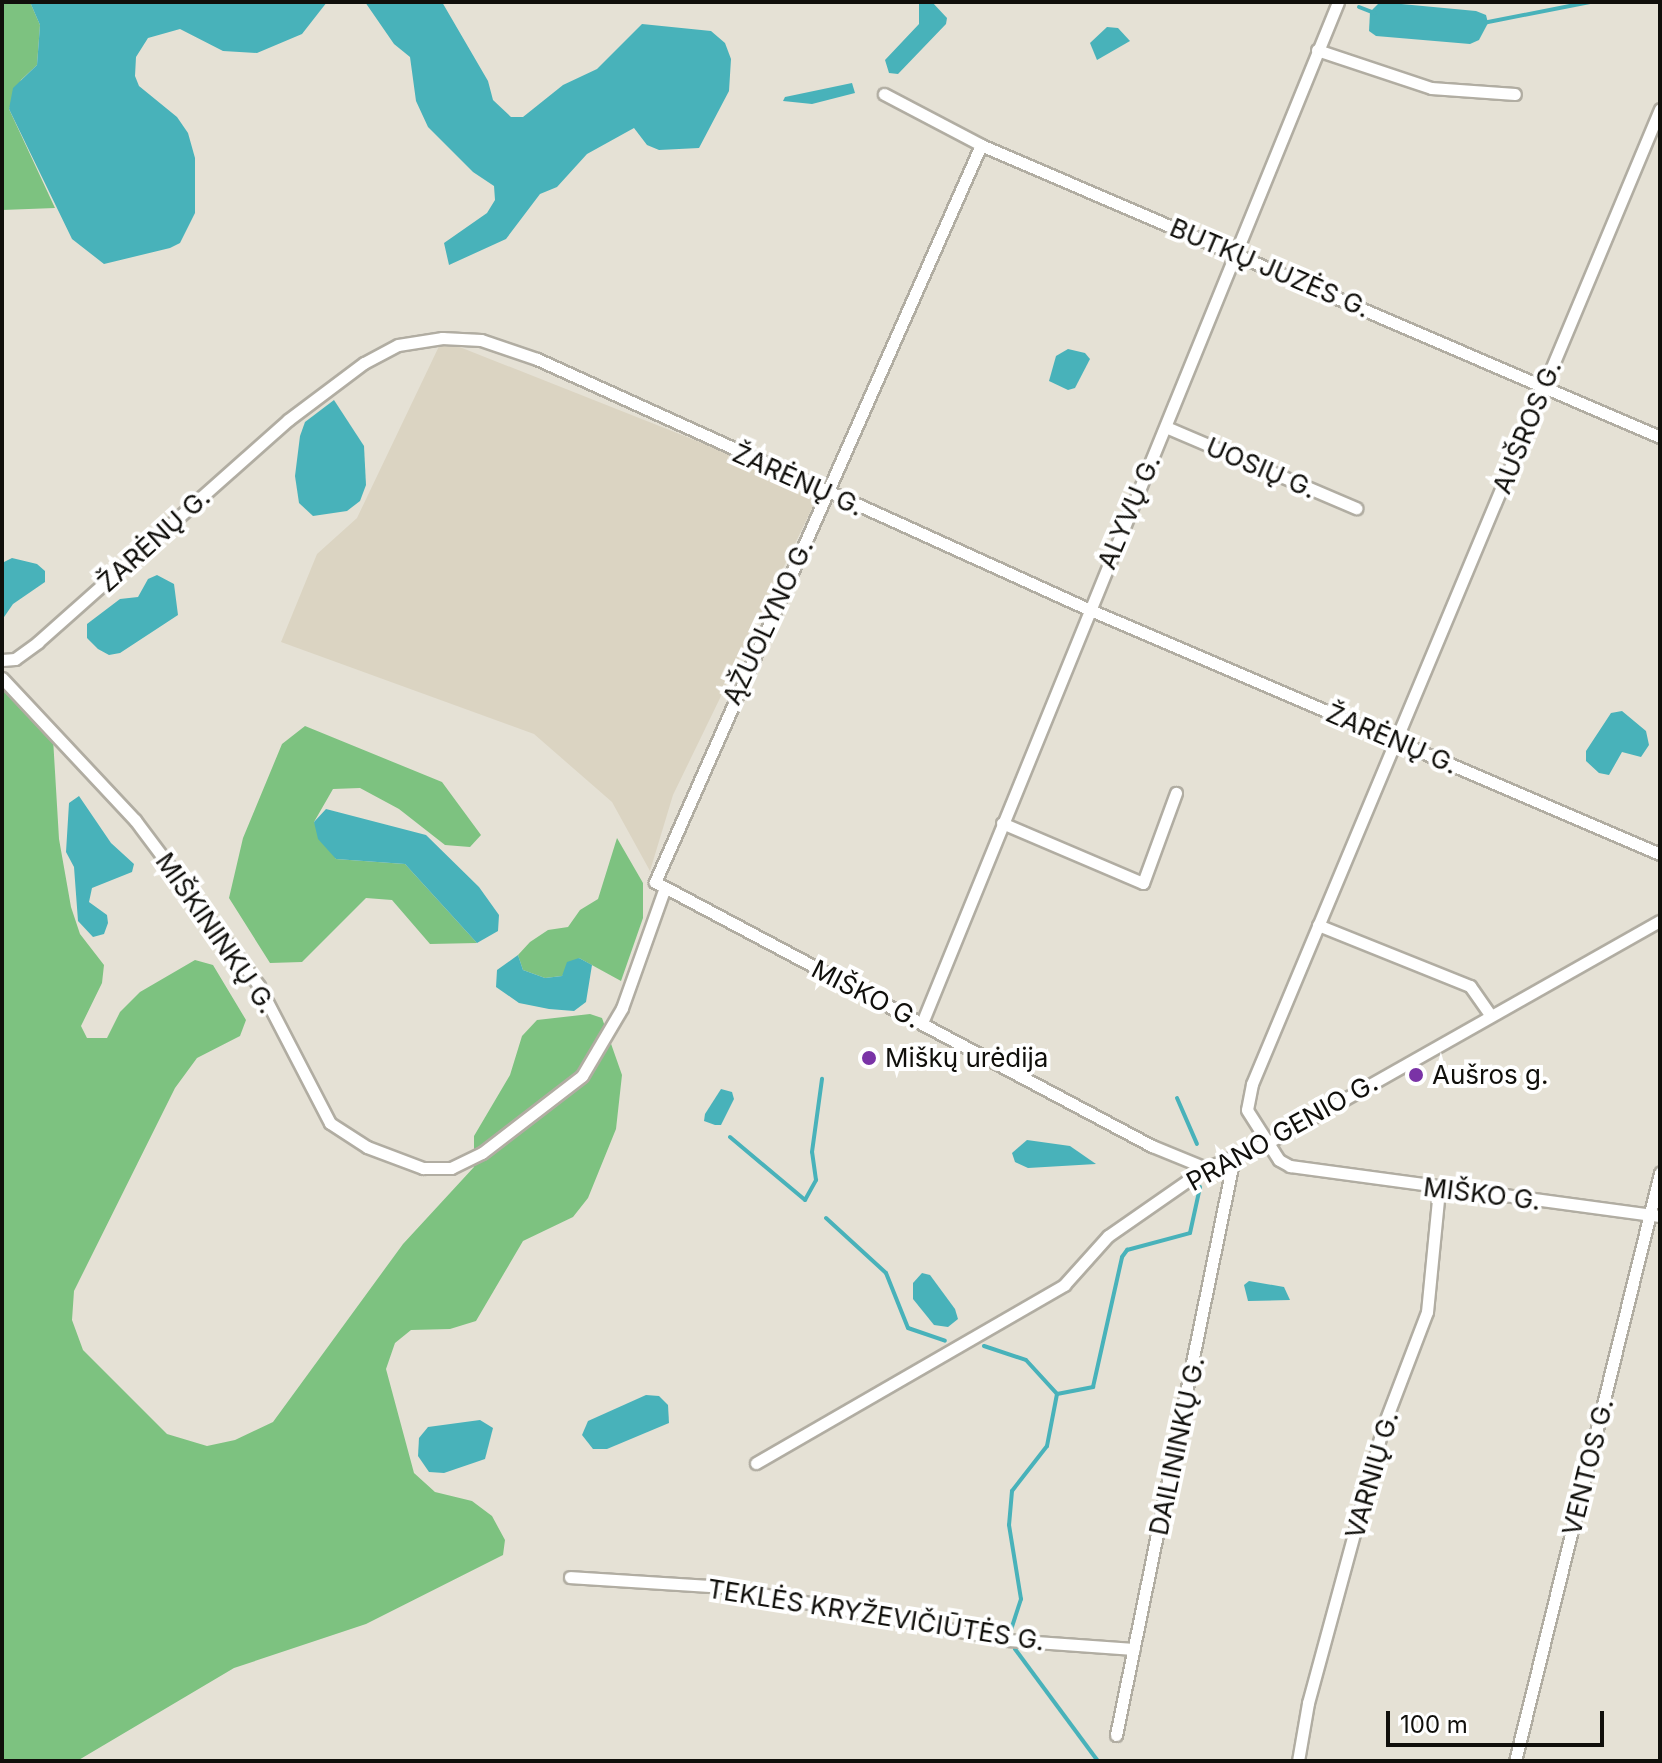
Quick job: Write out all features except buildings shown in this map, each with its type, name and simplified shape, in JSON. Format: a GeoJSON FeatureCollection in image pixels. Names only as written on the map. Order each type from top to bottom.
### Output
{"type":"FeatureCollection","features":[{"type":"Feature","properties":{"kind":"street","name":"ALYVŲ G."},"geometry":{"type":"LineString","coordinates":[[922,1023],[1088,609],[1166,427],[1338,2]]}},
{"type":"Feature","properties":{"kind":"street"},"geometry":{"type":"LineString","coordinates":[[1317,50],[1431,88],[1515,94]]}},
{"type":"Feature","properties":{"kind":"street","name":"BUTKŲ JUZĖS G."},"geometry":{"type":"LineString","coordinates":[[884,94],[981,145],[1660,437]]}},
{"type":"Feature","properties":{"kind":"street","name":"AUŠROS G."},"geometry":{"type":"LineString","coordinates":[[1267,1143],[1247,1110],[1248,1097],[1660,109]]}},
{"type":"Feature","properties":{"kind":"street","name":"ĄŽUOLYNO G."},"geometry":{"type":"LineString","coordinates":[[660,886],[761,633],[828,493],[981,145]]}},
{"type":"Feature","properties":{"kind":"street","name":"ŽARĖNŲ G."},"geometry":{"type":"LineString","coordinates":[[2,660],[15,659],[38,642],[288,420],[364,363],[398,345],[442,338],[507,348],[1088,609],[1660,854]]}},
{"type":"Feature","properties":{"kind":"street","name":"UOSIŲ G."},"geometry":{"type":"LineString","coordinates":[[1166,427],[1356,508]]}},
{"type":"Feature","properties":{"kind":"street","name":"MIŠKININKŲ G."},"geometry":{"type":"LineString","coordinates":[[2,678],[135,820],[259,986],[330,1123],[367,1147],[423,1168],[451,1168],[482,1153],[582,1076],[622,1008],[660,886]]}},
{"type":"Feature","properties":{"kind":"street"},"geometry":{"type":"LineString","coordinates":[[1002,823],[1143,883],[1176,793]]}},
{"type":"Feature","properties":{"kind":"street","name":"MIŠKO G."},"geometry":{"type":"LineString","coordinates":[[660,886],[1152,1146],[1206,1168]]}},
{"type":"Feature","properties":{"kind":"street","name":"PRANO GENIO G."},"geometry":{"type":"LineString","coordinates":[[756,1463],[1064,1285],[1108,1236],[1206,1168],[1267,1143],[1660,921]]}},
{"type":"Feature","properties":{"kind":"street"},"geometry":{"type":"LineString","coordinates":[[1318,925],[1470,986],[1490,1015]]}},
{"type":"Feature","properties":{"kind":"street","name":"MIŠKO G."},"geometry":{"type":"LineString","coordinates":[[1267,1143],[1290,1166],[1439,1189],[1655,1215]]}},
{"type":"Feature","properties":{"kind":"street","name":"DAILININKŲ G."},"geometry":{"type":"LineString","coordinates":[[1116,1735],[1234,1157]]}},
{"type":"Feature","properties":{"kind":"street","name":"VENTOS G."},"geometry":{"type":"LineString","coordinates":[[1515,1761],[1655,1215],[1660,1173]]}},
{"type":"Feature","properties":{"kind":"street","name":"VARNIŲ G."},"geometry":{"type":"LineString","coordinates":[[1298,1761],[1308,1703],[1383,1427],[1427,1312],[1439,1189]]}},
{"type":"Feature","properties":{"kind":"street","name":"TEKLĖS KRYŽEVIČIŪTĖS G."},"geometry":{"type":"LineString","coordinates":[[570,1577],[666,1587],[724,1587],[1008,1640],[1134,1649]]}},
{"type":"Feature","properties":{"kind":"shaded area"},"geometry":{"type":"Polygon","coordinates":[[[442,340],[821,490],[673,795],[650,871],[612,802],[534,734],[281,642],[317,554],[357,518],[442,340]]]}},
{"type":"Feature","properties":{"kind":"green space"},"geometry":{"type":"Polygon","coordinates":[[[2,2],[30,2],[40,25],[37,65],[21,80],[9,109],[55,208],[2,210],[2,2]]]}},
{"type":"Feature","properties":{"kind":"green space"},"geometry":{"type":"Polygon","coordinates":[[[2,686],[53,738],[59,839],[71,907],[80,934],[104,965],[102,983],[81,1026],[87,1038],[107,1038],[120,1012],[140,992],[195,960],[213,965],[246,1020],[240,1036],[197,1058],[175,1088],[74,1291],[72,1320],[83,1350],[167,1434],[207,1446],[235,1440],[273,1422],[403,1244],[474,1167],[474,1136],[510,1075],[522,1036],[537,1020],[590,1014],[602,1018],[622,1075],[616,1129],[588,1198],[573,1217],[523,1241],[476,1321],[450,1329],[411,1330],[395,1343],[386,1369],[414,1473],[435,1492],[472,1501],[492,1516],[505,1540],[503,1555],[366,1624],[234,1668],[77,1761],[2,1761],[2,686]]]}},
{"type":"Feature","properties":{"kind":"green space"},"geometry":{"type":"Polygon","coordinates":[[[305,726],[442,782],[481,835],[470,847],[445,845],[399,809],[360,788],[333,789],[314,822],[336,859],[405,864],[477,943],[430,944],[392,900],[366,898],[302,962],[270,963],[229,898],[243,838],[282,744],[305,726]]]}},
{"type":"Feature","properties":{"kind":"green space"},"geometry":{"type":"Polygon","coordinates":[[[617,838],[643,883],[643,918],[621,981],[579,958],[562,976],[545,978],[523,970],[518,955],[530,942],[548,930],[568,927],[580,910],[598,899],[617,838]]]}},
{"type":"Feature","properties":{"kind":"water"},"geometry":{"type":"Polygon","coordinates":[[[30,2],[327,2],[302,34],[257,53],[223,51],[180,29],[148,38],[136,57],[135,76],[139,86],[177,117],[188,133],[195,158],[195,213],[180,243],[104,264],[72,239],[9,109],[13,88],[37,65],[40,25],[30,2]]]}},
{"type":"Feature","properties":{"kind":"water"},"geometry":{"type":"Polygon","coordinates":[[[365,2],[442,2],[488,81],[493,100],[511,117],[523,117],[563,85],[597,69],[642,24],[711,31],[725,43],[731,59],[729,91],[699,148],[659,150],[647,145],[634,128],[587,154],[557,187],[540,194],[506,239],[449,265],[444,243],[487,213],[495,200],[494,186],[473,172],[428,127],[416,101],[410,57],[394,44],[365,2]]]}},
{"type":"Feature","properties":{"kind":"water"},"geometry":{"type":"Polygon","coordinates":[[[919,2],[932,2],[947,18],[946,24],[898,74],[889,73],[885,60],[919,24],[919,2]]]}},
{"type":"Feature","properties":{"kind":"water"},"geometry":{"type":"Polygon","coordinates":[[[1380,2],[1476,11],[1486,15],[1488,23],[1479,40],[1470,44],[1376,36],[1369,31],[1370,12],[1380,2]]]}},
{"type":"Feature","properties":{"kind":"water"},"geometry":{"type":"Polygon","coordinates":[[[1107,27],[1118,28],[1130,41],[1097,60],[1090,43],[1107,27]]]}},
{"type":"Feature","properties":{"kind":"water"},"geometry":{"type":"Polygon","coordinates":[[[852,83],[855,93],[812,104],[783,101],[785,97],[852,83]]]}},
{"type":"Feature","properties":{"kind":"water"},"geometry":{"type":"Polygon","coordinates":[[[1068,349],[1085,353],[1090,359],[1075,388],[1068,390],[1049,381],[1056,356],[1068,349]]]}},
{"type":"Feature","properties":{"kind":"water"},"geometry":{"type":"Polygon","coordinates":[[[334,400],[364,446],[366,485],[360,501],[347,511],[313,516],[299,503],[295,476],[300,436],[305,422],[334,400]]]}},
{"type":"Feature","properties":{"kind":"water"},"geometry":{"type":"Polygon","coordinates":[[[12,558],[37,564],[45,571],[45,582],[13,604],[2,620],[2,563],[12,558]]]}},
{"type":"Feature","properties":{"kind":"water"},"geometry":{"type":"Polygon","coordinates":[[[157,575],[174,584],[178,615],[120,653],[109,655],[98,649],[87,638],[87,624],[120,599],[138,597],[148,579],[157,575]]]}},
{"type":"Feature","properties":{"kind":"water"},"geometry":{"type":"Polygon","coordinates":[[[1622,711],[1646,731],[1649,745],[1641,757],[1622,752],[1609,775],[1599,773],[1586,761],[1586,751],[1611,713],[1622,711]]]}},
{"type":"Feature","properties":{"kind":"water"},"geometry":{"type":"Polygon","coordinates":[[[79,796],[111,843],[134,864],[132,872],[92,888],[89,902],[107,915],[108,923],[104,934],[93,937],[78,921],[74,867],[66,852],[69,803],[79,796]]]}},
{"type":"Feature","properties":{"kind":"water"},"geometry":{"type":"Polygon","coordinates":[[[326,809],[426,835],[479,887],[499,915],[498,931],[477,943],[405,864],[336,859],[318,839],[314,822],[326,809]]]}},
{"type":"Feature","properties":{"kind":"water"},"geometry":{"type":"Polygon","coordinates":[[[518,955],[523,970],[545,978],[562,976],[567,962],[579,958],[592,965],[586,1002],[574,1011],[519,1003],[496,987],[497,970],[518,955]]]}},
{"type":"Feature","properties":{"kind":"water"},"geometry":{"type":"Polygon","coordinates":[[[721,1089],[732,1092],[734,1099],[721,1125],[715,1125],[704,1121],[705,1114],[721,1089]]]}},
{"type":"Feature","properties":{"kind":"water"},"geometry":{"type":"Polygon","coordinates":[[[1027,1140],[1070,1146],[1096,1164],[1028,1168],[1015,1162],[1012,1153],[1027,1140]]]}},
{"type":"Feature","properties":{"kind":"water"},"geometry":{"type":"Polygon","coordinates":[[[922,1273],[930,1275],[955,1309],[958,1319],[948,1327],[934,1325],[913,1299],[913,1283],[922,1273]]]}},
{"type":"Feature","properties":{"kind":"water"},"geometry":{"type":"Polygon","coordinates":[[[1249,1281],[1284,1287],[1290,1300],[1248,1301],[1244,1285],[1249,1281]]]}},
{"type":"Feature","properties":{"kind":"water"},"geometry":{"type":"Polygon","coordinates":[[[646,1395],[659,1396],[668,1405],[669,1423],[607,1449],[593,1449],[582,1435],[588,1421],[646,1395]]]}},
{"type":"Feature","properties":{"kind":"water"},"geometry":{"type":"Polygon","coordinates":[[[480,1420],[493,1428],[485,1459],[444,1473],[429,1472],[418,1456],[419,1438],[428,1427],[480,1420]]]}},
{"type":"Feature","properties":{"kind":"waterway"},"geometry":{"type":"LineString","coordinates":[[1483,23],[1590,2]]}},
{"type":"Feature","properties":{"kind":"waterway"},"geometry":{"type":"LineString","coordinates":[[1359,7],[1375,13]]}},
{"type":"Feature","properties":{"kind":"waterway"},"geometry":{"type":"LineString","coordinates":[[730,1137],[805,1200],[816,1180],[812,1152],[822,1079]]}},
{"type":"Feature","properties":{"kind":"waterway"},"geometry":{"type":"LineString","coordinates":[[1177,1098],[1197,1144]]}},
{"type":"Feature","properties":{"kind":"waterway"},"geometry":{"type":"LineString","coordinates":[[1057,1394],[1093,1387],[1122,1257],[1127,1250],[1190,1233],[1200,1187]]}},
{"type":"Feature","properties":{"kind":"waterway"},"geometry":{"type":"LineString","coordinates":[[826,1218],[886,1273],[908,1328],[945,1341]]}},
{"type":"Feature","properties":{"kind":"waterway"},"geometry":{"type":"LineString","coordinates":[[984,1346],[1026,1360],[1057,1394],[1047,1446],[1012,1491],[1009,1525],[1021,1599],[1011,1630]]}},
{"type":"Feature","properties":{"kind":"waterway"},"geometry":{"type":"LineString","coordinates":[[1015,1649],[1098,1761]]}},
{"type":"Feature","properties":{"kind":"place","name":"Miškų urėdija"},"geometry":{"type":"Point","coordinates":[869,1058]}},
{"type":"Feature","properties":{"kind":"place","name":"Aušros g."},"geometry":{"type":"Point","coordinates":[1416,1075]}}]}
